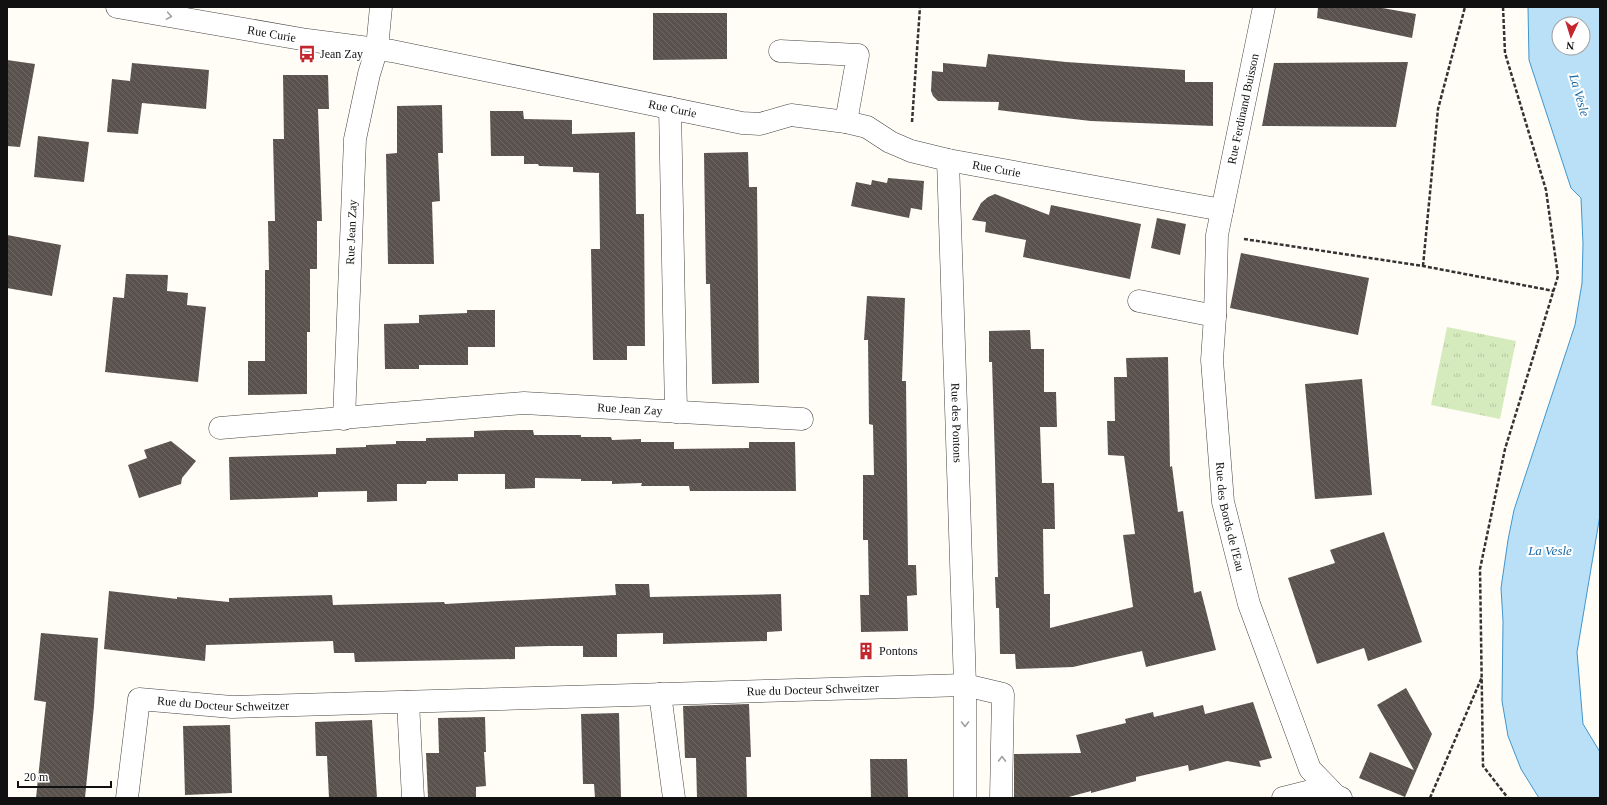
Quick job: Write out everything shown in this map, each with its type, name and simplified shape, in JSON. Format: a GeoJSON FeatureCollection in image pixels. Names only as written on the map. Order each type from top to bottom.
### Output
{"type":"FeatureCollection","features":[{"type":"Feature","properties":{"kind":"street","name":"Rue Curie"},"geometry":{"type":"LineString","coordinates":[[117,7],[307,40],[377,48],[742,123],[760,124],[791,115],[846,122],[867,127],[890,142],[911,151],[948,160],[1222,210]]}},
{"type":"Feature","properties":{"kind":"street","name":"Rue Jean Zay"},"geometry":{"type":"LineString","coordinates":[[344,419],[355,139],[369,74],[377,48],[381,7]]}},
{"type":"Feature","properties":{"kind":"street","name":"Rue Ferdinand Buisson"},"geometry":{"type":"LineString","coordinates":[[1222,210],[1264,7]]}},
{"type":"Feature","properties":{"kind":"street"},"geometry":{"type":"LineString","coordinates":[[780,51],[858,55],[846,122]]}},
{"type":"Feature","properties":{"kind":"street","name":"Rue Jean Zay"},"geometry":{"type":"LineString","coordinates":[[670,108],[676,412]]}},
{"type":"Feature","properties":{"kind":"street","name":"Rue des Pontons"},"geometry":{"type":"LineString","coordinates":[[948,160],[965,685],[965,798]]}},
{"type":"Feature","properties":{"kind":"street","name":"Rue des Bords de l'Eau"},"geometry":{"type":"LineString","coordinates":[[1222,210],[1217,234],[1215,316],[1212,360],[1223,502],[1250,604],[1283,699],[1310,770],[1334,792]]}},
{"type":"Feature","properties":{"kind":"street"},"geometry":{"type":"LineString","coordinates":[[1139,301],[1215,316]]}},
{"type":"Feature","properties":{"kind":"street","name":"Rue Jean Zay"},"geometry":{"type":"LineString","coordinates":[[220,428],[524,403],[802,419]]}},
{"type":"Feature","properties":{"kind":"street"},"geometry":{"type":"LineString","coordinates":[[965,685],[1002,694],[1001,798]]}},
{"type":"Feature","properties":{"kind":"street","name":"Rue du Docteur Schweitzer"},"geometry":{"type":"LineString","coordinates":[[127,798],[139,698],[232,707],[965,685]]}},
{"type":"Feature","properties":{"kind":"street"},"geometry":{"type":"LineString","coordinates":[[660,694],[674,798]]}},
{"type":"Feature","properties":{"kind":"street"},"geometry":{"type":"LineString","coordinates":[[408,702],[413,798]]}},
{"type":"Feature","properties":{"kind":"street"},"geometry":{"type":"LineString","coordinates":[[1283,798],[1334,792]]}},
{"type":"Feature","properties":{"kind":"path"},"geometry":{"type":"LineString","coordinates":[[911,151],[912,100],[920,7]]}},
{"type":"Feature","properties":{"kind":"path"},"geometry":{"type":"LineString","coordinates":[[1423,266],[1438,109],[1465,7]]}},
{"type":"Feature","properties":{"kind":"path"},"geometry":{"type":"LineString","coordinates":[[1504,7],[1505,53],[1546,190],[1558,276],[1505,449],[1480,569],[1483,675],[1483,766],[1508,798]]}},
{"type":"Feature","properties":{"kind":"path"},"geometry":{"type":"LineString","coordinates":[[1217,234],[1423,266],[1554,291]]}},
{"type":"Feature","properties":{"kind":"path"},"geometry":{"type":"LineString","coordinates":[[1430,798],[1483,675]]}},
{"type":"Feature","properties":{"kind":"green space"},"geometry":{"type":"Polygon","coordinates":[[[1447,327],[1516,341],[1500,419],[1431,405],[1447,327]]]}},
{"type":"Feature","properties":{"kind":"water","name":"La Vesle"},"geometry":{"type":"Polygon","coordinates":[[[1528,7],[1600,7],[1600,515],[1577,652],[1583,724],[1600,752],[1600,798],[1539,798],[1521,769],[1508,736],[1502,701],[1503,621],[1501,588],[1514,510],[1575,325],[1582,283],[1583,244],[1581,198],[1571,188],[1529,60],[1528,7]]]}},
{"type":"Feature","properties":{"kind":"building"},"geometry":{"type":"Polygon","coordinates":[[[1318,7],[1377,7],[1416,14],[1412,38],[1317,18],[1318,7]]]}},
{"type":"Feature","properties":{"kind":"building"},"geometry":{"type":"Polygon","coordinates":[[[653,13],[727,13],[727,59],[653,60],[653,13]]]}},
{"type":"Feature","properties":{"kind":"building"},"geometry":{"type":"Polygon","coordinates":[[[988,54],[1066,62],[1185,70],[1185,82],[1213,82],[1213,126],[1091,121],[998,110],[999,102],[938,101],[933,96],[931,91],[932,71],[943,72],[943,63],[986,67],[988,54]]]}},
{"type":"Feature","properties":{"kind":"building"},"geometry":{"type":"Polygon","coordinates":[[[7,60],[35,64],[20,147],[7,146],[7,60]]]}},
{"type":"Feature","properties":{"kind":"building"},"geometry":{"type":"Polygon","coordinates":[[[1408,62],[1396,127],[1262,126],[1274,63],[1408,62]]]}},
{"type":"Feature","properties":{"kind":"building"},"geometry":{"type":"Polygon","coordinates":[[[132,63],[209,70],[206,109],[142,103],[138,134],[107,132],[112,79],[130,81],[132,63]]]}},
{"type":"Feature","properties":{"kind":"building"},"geometry":{"type":"Polygon","coordinates":[[[283,75],[328,75],[329,109],[318,109],[322,221],[317,221],[317,269],[310,269],[310,332],[307,332],[307,394],[248,395],[248,361],[265,361],[265,270],[269,270],[268,221],[275,221],[273,139],[284,139],[283,75]]]}},
{"type":"Feature","properties":{"kind":"building"},"geometry":{"type":"Polygon","coordinates":[[[442,105],[443,153],[438,153],[440,201],[432,202],[434,264],[388,264],[386,154],[397,153],[397,106],[442,105]]]}},
{"type":"Feature","properties":{"kind":"building"},"geometry":{"type":"Polygon","coordinates":[[[490,111],[523,111],[524,119],[572,120],[572,134],[635,132],[636,214],[644,214],[645,346],[627,346],[627,360],[593,360],[591,249],[600,249],[599,173],[573,172],[573,167],[524,164],[524,156],[491,156],[490,111]]]}},
{"type":"Feature","properties":{"kind":"building"},"geometry":{"type":"Polygon","coordinates":[[[38,136],[89,142],[84,182],[34,177],[38,136]]]}},
{"type":"Feature","properties":{"kind":"building"},"geometry":{"type":"Polygon","coordinates":[[[748,152],[749,187],[757,187],[759,383],[712,384],[710,284],[706,284],[704,153],[748,152]]]}},
{"type":"Feature","properties":{"kind":"building"},"geometry":{"type":"Polygon","coordinates":[[[888,178],[924,181],[922,210],[911,208],[909,218],[851,206],[856,182],[871,185],[872,180],[887,183],[888,178]]]}},
{"type":"Feature","properties":{"kind":"building"},"geometry":{"type":"Polygon","coordinates":[[[995,194],[1049,215],[1051,205],[1141,224],[1130,279],[1023,257],[1026,240],[985,232],[986,222],[972,220],[981,203],[988,197],[995,194]]]}},
{"type":"Feature","properties":{"kind":"building"},"geometry":{"type":"Polygon","coordinates":[[[1157,218],[1186,224],[1180,255],[1151,248],[1157,218]]]}},
{"type":"Feature","properties":{"kind":"building"},"geometry":{"type":"Polygon","coordinates":[[[7,235],[61,245],[52,296],[7,288],[7,235]]]}},
{"type":"Feature","properties":{"kind":"building"},"geometry":{"type":"Polygon","coordinates":[[[1241,253],[1369,278],[1358,335],[1230,308],[1241,253]]]}},
{"type":"Feature","properties":{"kind":"building"},"geometry":{"type":"Polygon","coordinates":[[[126,274],[168,275],[167,291],[188,293],[187,305],[206,307],[198,382],[105,372],[113,297],[124,298],[126,274]]]}},
{"type":"Feature","properties":{"kind":"building"},"geometry":{"type":"Polygon","coordinates":[[[867,296],[905,298],[902,381],[906,381],[908,565],[916,565],[917,595],[907,596],[908,631],[861,632],[860,595],[869,595],[868,540],[863,540],[863,475],[874,475],[873,425],[869,424],[868,340],[864,340],[867,296]]]}},
{"type":"Feature","properties":{"kind":"building"},"geometry":{"type":"Polygon","coordinates":[[[467,310],[495,310],[495,347],[468,347],[468,365],[419,365],[419,369],[385,369],[384,324],[419,323],[419,315],[467,313],[467,310]]]}},
{"type":"Feature","properties":{"kind":"building"},"geometry":{"type":"Polygon","coordinates":[[[1030,330],[1031,349],[1044,349],[1044,392],[1056,392],[1057,427],[1040,427],[1042,483],[1054,483],[1055,529],[1043,529],[1044,594],[1050,594],[1050,628],[1133,607],[1123,535],[1135,534],[1124,456],[1108,455],[1107,421],[1115,421],[1114,377],[1127,377],[1126,358],[1168,357],[1170,467],[1172,466],[1178,512],[1183,511],[1194,593],[1201,591],[1216,650],[1146,667],[1142,651],[1073,667],[1016,669],[1015,654],[1000,654],[999,608],[996,608],[995,577],[998,577],[992,362],[989,362],[989,331],[1030,330]]]}},
{"type":"Feature","properties":{"kind":"building"},"geometry":{"type":"Polygon","coordinates":[[[1362,379],[1372,495],[1315,499],[1305,384],[1362,379]]]}},
{"type":"Feature","properties":{"kind":"building"},"geometry":{"type":"Polygon","coordinates":[[[533,430],[534,435],[581,435],[581,437],[611,437],[612,440],[641,439],[641,442],[674,442],[674,449],[749,448],[749,442],[795,442],[796,491],[690,491],[689,486],[641,486],[642,483],[612,484],[612,481],[581,481],[581,479],[535,478],[535,488],[505,489],[505,474],[458,474],[458,481],[427,481],[426,484],[397,484],[397,501],[367,502],[367,491],[318,492],[318,497],[230,500],[229,457],[336,454],[336,448],[396,444],[396,441],[426,441],[426,438],[474,437],[474,431],[533,430]]]}},
{"type":"Feature","properties":{"kind":"building"},"geometry":{"type":"Polygon","coordinates":[[[171,441],[196,461],[182,478],[181,484],[139,498],[128,465],[147,458],[144,450],[171,441]]]}},
{"type":"Feature","properties":{"kind":"building"},"geometry":{"type":"Polygon","coordinates":[[[1384,532],[1422,642],[1368,661],[1364,648],[1317,664],[1288,578],[1335,563],[1330,550],[1384,532]]]}},
{"type":"Feature","properties":{"kind":"building"},"geometry":{"type":"Polygon","coordinates":[[[615,584],[649,584],[650,597],[781,594],[782,631],[767,632],[767,641],[663,644],[663,633],[617,634],[617,657],[583,657],[583,646],[549,646],[515,647],[515,659],[355,662],[354,653],[334,653],[333,641],[206,645],[205,661],[104,649],[109,591],[177,599],[177,597],[229,602],[229,598],[332,595],[333,605],[444,602],[445,604],[616,595],[615,584]]]}},
{"type":"Feature","properties":{"kind":"building"},"geometry":{"type":"Polygon","coordinates":[[[41,633],[98,638],[94,706],[85,798],[36,798],[46,702],[34,700],[41,633]]]}},
{"type":"Feature","properties":{"kind":"building"},"geometry":{"type":"Polygon","coordinates":[[[1406,688],[1432,734],[1405,797],[1359,778],[1370,752],[1414,770],[1377,705],[1406,688]]]}},
{"type":"Feature","properties":{"kind":"building"},"geometry":{"type":"Polygon","coordinates":[[[1253,702],[1272,758],[1259,761],[1261,767],[1227,761],[1189,771],[1188,765],[1136,777],[1136,781],[1065,798],[1014,798],[1014,754],[1081,753],[1076,735],[1126,723],[1125,719],[1153,712],[1154,717],[1203,705],[1205,714],[1253,702]]]}},
{"type":"Feature","properties":{"kind":"building"},"geometry":{"type":"Polygon","coordinates":[[[749,704],[751,757],[746,757],[747,798],[697,798],[696,758],[685,758],[683,706],[749,704]]]}},
{"type":"Feature","properties":{"kind":"building"},"geometry":{"type":"Polygon","coordinates":[[[619,713],[621,798],[595,798],[594,784],[583,784],[581,714],[619,713]]]}},
{"type":"Feature","properties":{"kind":"building"},"geometry":{"type":"Polygon","coordinates":[[[485,717],[486,752],[484,752],[486,786],[476,787],[476,798],[428,798],[426,753],[439,753],[438,718],[485,717]]]}},
{"type":"Feature","properties":{"kind":"building"},"geometry":{"type":"Polygon","coordinates":[[[372,720],[377,798],[329,798],[327,756],[316,756],[315,722],[372,720]]]}},
{"type":"Feature","properties":{"kind":"building"},"geometry":{"type":"Polygon","coordinates":[[[230,725],[232,793],[185,795],[183,726],[230,725]]]}},
{"type":"Feature","properties":{"kind":"building"},"geometry":{"type":"Polygon","coordinates":[[[870,759],[907,759],[908,798],[871,798],[870,759]]]}},
{"type":"Feature","properties":{"kind":"place","name":"Jean Zay"},"geometry":{"type":"Point","coordinates":[307,54]}},
{"type":"Feature","properties":{"kind":"place","name":"Pontons"},"geometry":{"type":"Point","coordinates":[866,651]}}]}
